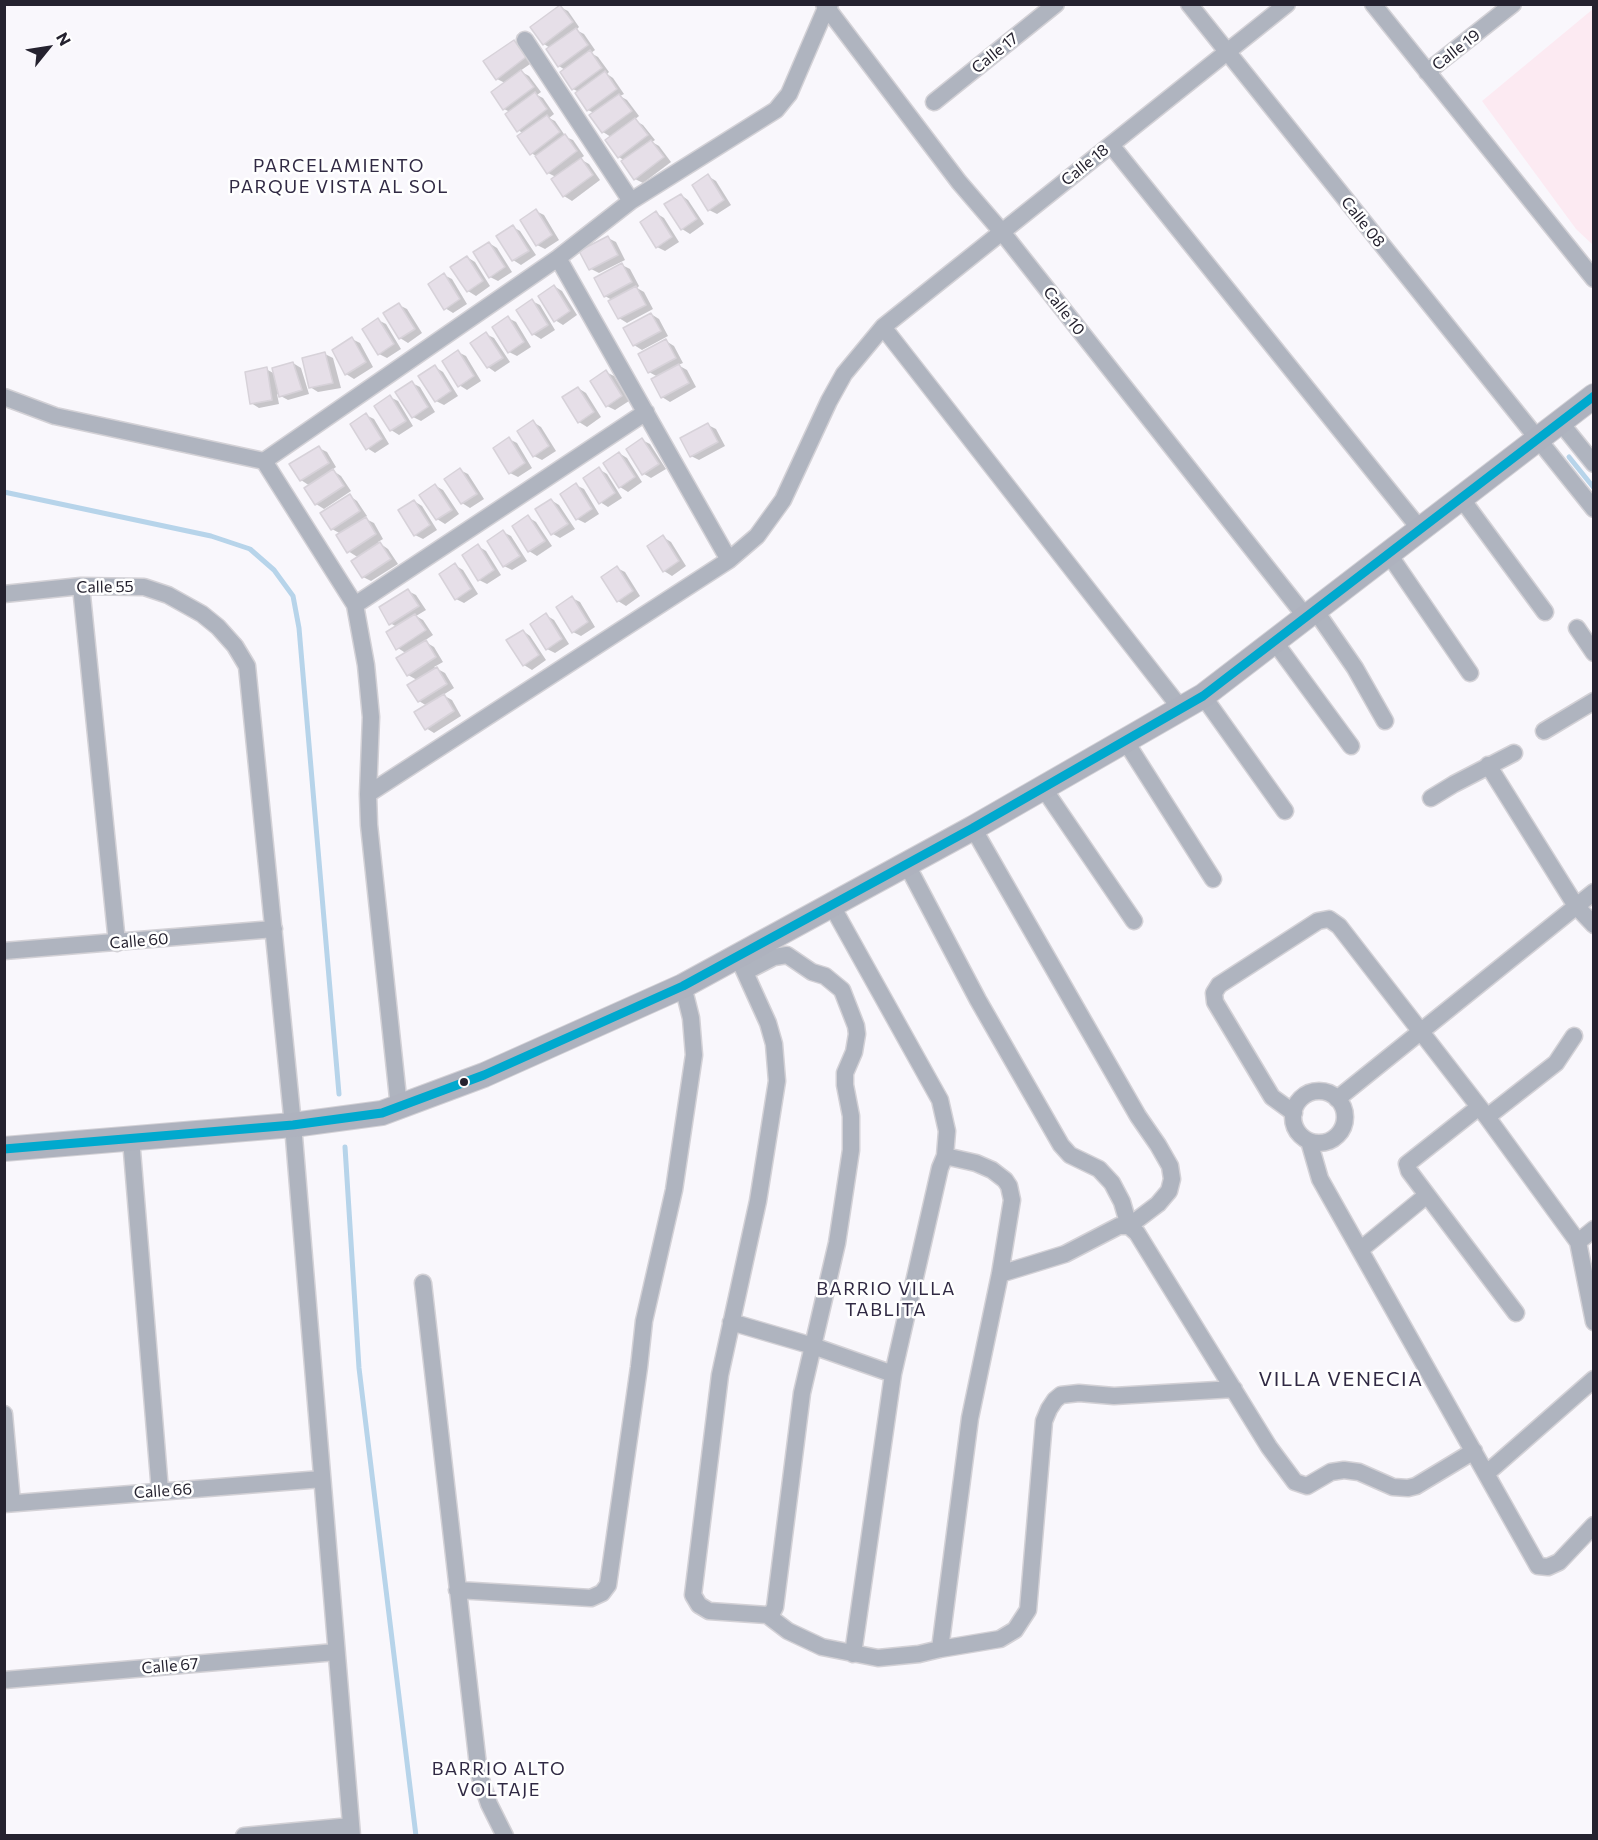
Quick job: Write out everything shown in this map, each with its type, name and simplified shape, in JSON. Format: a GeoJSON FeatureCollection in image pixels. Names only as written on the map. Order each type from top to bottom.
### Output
{"type":"FeatureCollection","features":[{"type":"Feature","properties":{"kind":"street","name":"Calle 17"},"geometry":{"type":"LineString","coordinates":[[934,102],[1056,4]]}},
{"type":"Feature","properties":{"kind":"street","name":"Calle 08"},"geometry":{"type":"LineString","coordinates":[[1189,4],[1593,509]]}},
{"type":"Feature","properties":{"kind":"street","name":"Calle 18"},"geometry":{"type":"LineString","coordinates":[[368,794],[729,560],[757,536],[783,500],[844,374],[883,327],[1287,4]]}},
{"type":"Feature","properties":{"kind":"street"},"geometry":{"type":"LineString","coordinates":[[1373,4],[1593,279]]}},
{"type":"Feature","properties":{"kind":"street","name":"Calle 19"},"geometry":{"type":"LineString","coordinates":[[1427,72],[1513,4]]}},
{"type":"Feature","properties":{"kind":"street"},"geometry":{"type":"LineString","coordinates":[[264,461],[558,258],[631,201],[776,110],[789,94],[827,6]]}},
{"type":"Feature","properties":{"kind":"street","name":"Calle 10"},"geometry":{"type":"LineString","coordinates":[[827,6],[959,182],[1355,668],[1385,721]]}},
{"type":"Feature","properties":{"kind":"street"},"geometry":{"type":"LineString","coordinates":[[525,40],[631,201]]}},
{"type":"Feature","properties":{"kind":"street"},"geometry":{"type":"LineString","coordinates":[[1111,145],[1419,529]]}},
{"type":"Feature","properties":{"kind":"street"},"geometry":{"type":"LineString","coordinates":[[558,258],[729,560]]}},
{"type":"Feature","properties":{"kind":"street"},"geometry":{"type":"LineString","coordinates":[[883,327],[1182,710]]}},
{"type":"Feature","properties":{"kind":"street"},"geometry":{"type":"LineString","coordinates":[[742,965],[832,906],[1044,789],[1203,696],[1593,396]]}},
{"type":"Feature","properties":{"kind":"street"},"geometry":{"type":"LineString","coordinates":[[4,398],[55,416],[264,461],[355,604],[366,665],[371,717],[369,825],[391,1110]]}},
{"type":"Feature","properties":{"kind":"street"},"geometry":{"type":"LineString","coordinates":[[355,604],[646,412]]}},
{"type":"Feature","properties":{"kind":"street"},"geometry":{"type":"LineString","coordinates":[[1560,422],[1593,464]]}},
{"type":"Feature","properties":{"kind":"street"},"geometry":{"type":"LineString","coordinates":[[1461,498],[1545,612]]}},
{"type":"Feature","properties":{"kind":"street"},"geometry":{"type":"LineString","coordinates":[[1388,553],[1470,673]]}},
{"type":"Feature","properties":{"kind":"street"},"geometry":{"type":"LineString","coordinates":[[81,586],[117,943]]}},
{"type":"Feature","properties":{"kind":"street","name":"Calle 55"},"geometry":{"type":"LineString","coordinates":[[4,594],[81,586],[144,587],[186,604],[218,627],[234,646],[247,666],[274,929]]}},
{"type":"Feature","properties":{"kind":"street"},"geometry":{"type":"LineString","coordinates":[[1577,628],[1593,652]]}},
{"type":"Feature","properties":{"kind":"street"},"geometry":{"type":"LineString","coordinates":[[1274,641],[1351,746]]}},
{"type":"Feature","properties":{"kind":"street"},"geometry":{"type":"LineString","coordinates":[[1203,696],[1284,811]]}},
{"type":"Feature","properties":{"kind":"street"},"geometry":{"type":"LineString","coordinates":[[1544,732],[1593,701]]}},
{"type":"Feature","properties":{"kind":"street"},"geometry":{"type":"LineString","coordinates":[[1126,742],[1214,879]]}},
{"type":"Feature","properties":{"kind":"street"},"geometry":{"type":"LineString","coordinates":[[1431,798],[1488,765],[1514,753]]}},
{"type":"Feature","properties":{"kind":"street"},"geometry":{"type":"LineString","coordinates":[[1488,765],[1576,906],[1593,925]]}},
{"type":"Feature","properties":{"kind":"street"},"geometry":{"type":"LineString","coordinates":[[1044,789],[1134,921]]}},
{"type":"Feature","properties":{"kind":"street"},"geometry":{"type":"LineString","coordinates":[[973,828],[1138,1116],[1158,1144],[1170,1166],[1172,1179],[1169,1191],[1158,1204],[1129,1226],[1119,1226],[1065,1254],[1000,1274]]}},
{"type":"Feature","properties":{"kind":"street"},"geometry":{"type":"LineString","coordinates":[[907,865],[978,1000],[1061,1145],[1070,1155],[1099,1169],[1112,1183],[1122,1202],[1129,1226],[1137,1233],[1269,1447],[1295,1482],[1301,1485],[1313,1484],[1331,1472],[1344,1470],[1359,1473],[1393,1487],[1408,1488],[1416,1486],[1474,1450]]}},
{"type":"Feature","properties":{"kind":"street"},"geometry":{"type":"LineString","coordinates":[[1337,1099],[1593,892]]}},
{"type":"Feature","properties":{"kind":"street"},"geometry":{"type":"LineString","coordinates":[[832,906],[940,1100],[947,1131],[945,1156],[893,1374],[853,1654]]}},
{"type":"Feature","properties":{"kind":"street"},"geometry":{"type":"LineString","coordinates":[[1294,1113],[1272,1097],[1215,1002],[1214,993],[1219,985],[1318,921],[1329,919],[1339,926],[1483,1112],[1578,1242],[1593,1322]]}},
{"type":"Feature","properties":{"kind":"street"},"geometry":{"type":"LineString","coordinates":[[244,1836],[352,1831],[274,929]]}},
{"type":"Feature","properties":{"kind":"street","name":"Calle 60"},"geometry":{"type":"LineString","coordinates":[[4,951],[274,929]]}},
{"type":"Feature","properties":{"kind":"street"},"geometry":{"type":"LineString","coordinates":[[4,1149],[292,1125],[391,1110],[484,1075],[683,986],[742,965],[787,955],[812,972],[833,981],[842,990],[856,1026],[856,1043],[845,1079],[851,1116],[851,1150],[837,1243],[802,1393],[775,1607],[772,1613],[767,1615],[709,1611],[699,1605],[693,1595],[720,1375],[758,1202],[777,1081],[774,1044],[768,1023],[742,965]]}},
{"type":"Feature","properties":{"kind":"street"},"geometry":{"type":"LineString","coordinates":[[457,1590],[591,1598],[602,1593],[608,1585],[644,1321],[674,1190],[694,1055],[691,1018],[683,986]]}},
{"type":"Feature","properties":{"kind":"street"},"geometry":{"type":"LineString","coordinates":[[1516,1313],[1409,1171],[1407,1164],[1556,1063],[1574,1036]]}},
{"type":"Feature","properties":{"kind":"street"},"geometry":{"type":"LineString","coordinates":[[1311,1092],[1325,1092],[1337,1099],[1344,1111],[1340,1132],[1329,1140],[1315,1142],[1296,1129],[1293,1121],[1294,1113],[1300,1100],[1311,1092]]}},
{"type":"Feature","properties":{"kind":"street"},"geometry":{"type":"LineString","coordinates":[[130,1139],[160,1491]]}},
{"type":"Feature","properties":{"kind":"street"},"geometry":{"type":"LineString","coordinates":[[1309,1140],[1320,1179],[1538,1566],[1548,1567],[1559,1562],[1593,1525]]}},
{"type":"Feature","properties":{"kind":"street"},"geometry":{"type":"LineString","coordinates":[[940,1649],[970,1418],[1000,1274],[1011,1200],[1009,1186],[999,1175],[984,1166],[945,1156]]}},
{"type":"Feature","properties":{"kind":"street"},"geometry":{"type":"LineString","coordinates":[[1360,1250],[1428,1195]]}},
{"type":"Feature","properties":{"kind":"street"},"geometry":{"type":"LineString","coordinates":[[1578,1242],[1593,1229]]}},
{"type":"Feature","properties":{"kind":"street"},"geometry":{"type":"LineString","coordinates":[[423,1283],[479,1774],[489,1804],[505,1836]]}},
{"type":"Feature","properties":{"kind":"street"},"geometry":{"type":"LineString","coordinates":[[731,1322],[813,1346],[893,1374]]}},
{"type":"Feature","properties":{"kind":"street"},"geometry":{"type":"LineString","coordinates":[[1487,1473],[1593,1379]]}},
{"type":"Feature","properties":{"kind":"street"},"geometry":{"type":"LineString","coordinates":[[767,1615],[803,1639],[822,1647],[878,1658],[898,1657],[1000,1639],[1015,1630],[1028,1610],[1044,1421],[1055,1400],[1061,1395],[1079,1393],[1114,1396],[1233,1389]]}},
{"type":"Feature","properties":{"kind":"street"},"geometry":{"type":"LineString","coordinates":[[4,1414],[8,1503]]}},
{"type":"Feature","properties":{"kind":"street","name":"Calle 66"},"geometry":{"type":"LineString","coordinates":[[8,1503],[322,1479]]}},
{"type":"Feature","properties":{"kind":"street","name":"Calle 67"},"geometry":{"type":"LineString","coordinates":[[4,1680],[336,1653]]}},
{"type":"Feature","properties":{"kind":"shaded area"},"geometry":{"type":"Polygon","coordinates":[[[1593,9],[1593,245],[1576,229],[1482,101],[1593,9]]]}},
{"type":"Feature","properties":{"kind":"building"},"geometry":{"type":"Polygon","coordinates":[[[560,5],[573,22],[543,45],[530,27],[560,5]]]}},
{"type":"Feature","properties":{"kind":"building"},"geometry":{"type":"Polygon","coordinates":[[[576,28],[588,45],[558,67],[546,49],[576,28]]]}},
{"type":"Feature","properties":{"kind":"building"},"geometry":{"type":"Polygon","coordinates":[[[514,40],[526,57],[496,80],[483,61],[514,40]]]}},
{"type":"Feature","properties":{"kind":"building"},"geometry":{"type":"Polygon","coordinates":[[[590,50],[602,68],[572,90],[560,72],[590,50]]]}},
{"type":"Feature","properties":{"kind":"building"},"geometry":{"type":"Polygon","coordinates":[[[521,70],[534,87],[503,110],[491,92],[521,70]]]}},
{"type":"Feature","properties":{"kind":"building"},"geometry":{"type":"Polygon","coordinates":[[[605,71],[617,89],[587,111],[575,93],[605,71]]]}},
{"type":"Feature","properties":{"kind":"building"},"geometry":{"type":"Polygon","coordinates":[[[535,92],[547,109],[517,132],[505,114],[535,92]]]}},
{"type":"Feature","properties":{"kind":"building"},"geometry":{"type":"Polygon","coordinates":[[[619,94],[632,111],[602,133],[589,115],[619,94]]]}},
{"type":"Feature","properties":{"kind":"building"},"geometry":{"type":"Polygon","coordinates":[[[547,115],[560,132],[530,155],[517,136],[547,115]]]}},
{"type":"Feature","properties":{"kind":"building"},"geometry":{"type":"Polygon","coordinates":[[[635,118],[648,135],[618,158],[605,140],[635,118]]]}},
{"type":"Feature","properties":{"kind":"building"},"geometry":{"type":"Polygon","coordinates":[[[565,134],[577,151],[547,174],[535,156],[565,134]]]}},
{"type":"Feature","properties":{"kind":"building"},"geometry":{"type":"Polygon","coordinates":[[[651,140],[664,157],[634,180],[621,161],[651,140]]]}},
{"type":"Feature","properties":{"kind":"building"},"geometry":{"type":"Polygon","coordinates":[[[581,158],[593,175],[563,197],[551,179],[581,158]]]}},
{"type":"Feature","properties":{"kind":"building"},"geometry":{"type":"Polygon","coordinates":[[[708,174],[724,200],[708,211],[692,185],[708,174]]]}},
{"type":"Feature","properties":{"kind":"building"},"geometry":{"type":"Polygon","coordinates":[[[681,194],[697,219],[681,230],[664,204],[681,194]]]}},
{"type":"Feature","properties":{"kind":"building"},"geometry":{"type":"Polygon","coordinates":[[[536,209],[552,235],[536,246],[520,220],[536,209]]]}},
{"type":"Feature","properties":{"kind":"building"},"geometry":{"type":"Polygon","coordinates":[[[656,211],[672,237],[656,248],[640,222],[656,211]]]}},
{"type":"Feature","properties":{"kind":"building"},"geometry":{"type":"Polygon","coordinates":[[[513,225],[529,251],[512,261],[496,236],[513,225]]]}},
{"type":"Feature","properties":{"kind":"building"},"geometry":{"type":"Polygon","coordinates":[[[608,236],[618,255],[589,270],[579,251],[608,236]]]}},
{"type":"Feature","properties":{"kind":"building"},"geometry":{"type":"Polygon","coordinates":[[[489,242],[505,267],[489,278],[473,252],[489,242]]]}},
{"type":"Feature","properties":{"kind":"building"},"geometry":{"type":"Polygon","coordinates":[[[467,256],[483,281],[467,292],[450,267],[467,256]]]}},
{"type":"Feature","properties":{"kind":"building"},"geometry":{"type":"Polygon","coordinates":[[[622,263],[632,282],[604,297],[594,278],[622,263]]]}},
{"type":"Feature","properties":{"kind":"building"},"geometry":{"type":"Polygon","coordinates":[[[444,273],[460,299],[444,310],[428,284],[444,273]]]}},
{"type":"Feature","properties":{"kind":"building"},"geometry":{"type":"Polygon","coordinates":[[[554,285],[570,311],[554,322],[538,296],[554,285]]]}},
{"type":"Feature","properties":{"kind":"building"},"geometry":{"type":"Polygon","coordinates":[[[636,286],[646,305],[618,319],[608,301],[636,286]]]}},
{"type":"Feature","properties":{"kind":"building"},"geometry":{"type":"Polygon","coordinates":[[[532,299],[548,325],[532,335],[516,310],[532,299]]]}},
{"type":"Feature","properties":{"kind":"building"},"geometry":{"type":"Polygon","coordinates":[[[399,303],[415,329],[399,339],[383,313],[399,303]]]}},
{"type":"Feature","properties":{"kind":"building"},"geometry":{"type":"Polygon","coordinates":[[[651,313],[661,331],[633,346],[623,328],[651,313]]]}},
{"type":"Feature","properties":{"kind":"building"},"geometry":{"type":"Polygon","coordinates":[[[508,316],[524,342],[508,353],[492,327],[508,316]]]}},
{"type":"Feature","properties":{"kind":"building"},"geometry":{"type":"Polygon","coordinates":[[[378,318],[394,344],[378,355],[362,329],[378,318]]]}},
{"type":"Feature","properties":{"kind":"building"},"geometry":{"type":"Polygon","coordinates":[[[486,332],[503,358],[487,368],[470,343],[486,332]]]}},
{"type":"Feature","properties":{"kind":"building"},"geometry":{"type":"Polygon","coordinates":[[[352,337],[366,362],[345,375],[332,350],[352,337]]]}},
{"type":"Feature","properties":{"kind":"building"},"geometry":{"type":"Polygon","coordinates":[[[666,339],[676,358],[648,373],[638,354],[666,339]]]}},
{"type":"Feature","properties":{"kind":"building"},"geometry":{"type":"Polygon","coordinates":[[[458,350],[474,376],[458,387],[442,361],[458,350]]]}},
{"type":"Feature","properties":{"kind":"building"},"geometry":{"type":"Polygon","coordinates":[[[325,352],[333,383],[309,388],[302,358],[325,352]]]}},
{"type":"Feature","properties":{"kind":"building"},"geometry":{"type":"Polygon","coordinates":[[[293,362],[302,390],[279,397],[272,368],[293,362]]]}},
{"type":"Feature","properties":{"kind":"building"},"geometry":{"type":"Polygon","coordinates":[[[679,364],[689,383],[661,398],[651,379],[679,364]]]}},
{"type":"Feature","properties":{"kind":"building"},"geometry":{"type":"Polygon","coordinates":[[[435,365],[451,391],[435,402],[418,376],[435,365]]]}},
{"type":"Feature","properties":{"kind":"building"},"geometry":{"type":"Polygon","coordinates":[[[267,367],[272,400],[250,404],[245,372],[267,367]]]}},
{"type":"Feature","properties":{"kind":"building"},"geometry":{"type":"Polygon","coordinates":[[[606,370],[622,396],[606,407],[590,381],[606,370]]]}},
{"type":"Feature","properties":{"kind":"building"},"geometry":{"type":"Polygon","coordinates":[[[412,381],[428,407],[412,418],[395,392],[412,381]]]}},
{"type":"Feature","properties":{"kind":"building"},"geometry":{"type":"Polygon","coordinates":[[[578,387],[594,412],[578,423],[562,397],[578,387]]]}},
{"type":"Feature","properties":{"kind":"building"},"geometry":{"type":"Polygon","coordinates":[[[390,395],[406,421],[390,431],[374,406],[390,395]]]}},
{"type":"Feature","properties":{"kind":"building"},"geometry":{"type":"Polygon","coordinates":[[[366,413],[382,439],[366,450],[350,424],[366,413]]]}},
{"type":"Feature","properties":{"kind":"building"},"geometry":{"type":"Polygon","coordinates":[[[533,420],[549,446],[533,457],[517,431],[533,420]]]}},
{"type":"Feature","properties":{"kind":"building"},"geometry":{"type":"Polygon","coordinates":[[[708,423],[718,442],[690,457],[680,438],[708,423]]]}},
{"type":"Feature","properties":{"kind":"building"},"geometry":{"type":"Polygon","coordinates":[[[509,437],[525,463],[509,474],[493,448],[509,437]]]}},
{"type":"Feature","properties":{"kind":"building"},"geometry":{"type":"Polygon","coordinates":[[[642,438],[659,464],[642,475],[626,449],[642,438]]]}},
{"type":"Feature","properties":{"kind":"building"},"geometry":{"type":"Polygon","coordinates":[[[319,446],[329,463],[300,481],[289,464],[319,446]]]}},
{"type":"Feature","properties":{"kind":"building"},"geometry":{"type":"Polygon","coordinates":[[[619,452],[635,477],[619,488],[603,463],[619,452]]]}},
{"type":"Feature","properties":{"kind":"building"},"geometry":{"type":"Polygon","coordinates":[[[599,467],[615,493],[599,504],[583,478],[599,467]]]}},
{"type":"Feature","properties":{"kind":"building"},"geometry":{"type":"Polygon","coordinates":[[[460,468],[477,494],[461,504],[444,479],[460,468]]]}},
{"type":"Feature","properties":{"kind":"building"},"geometry":{"type":"Polygon","coordinates":[[[333,469],[344,486],[315,505],[304,488],[333,469]]]}},
{"type":"Feature","properties":{"kind":"building"},"geometry":{"type":"Polygon","coordinates":[[[576,483],[592,509],[576,520],[560,494],[576,483]]]}},
{"type":"Feature","properties":{"kind":"building"},"geometry":{"type":"Polygon","coordinates":[[[435,484],[452,510],[436,520],[419,495],[435,484]]]}},
{"type":"Feature","properties":{"kind":"building"},"geometry":{"type":"Polygon","coordinates":[[[350,494],[360,511],[331,530],[320,513],[350,494]]]}},
{"type":"Feature","properties":{"kind":"building"},"geometry":{"type":"Polygon","coordinates":[[[551,499],[568,524],[551,535],[535,509],[551,499]]]}},
{"type":"Feature","properties":{"kind":"building"},"geometry":{"type":"Polygon","coordinates":[[[414,500],[430,525],[414,536],[398,510],[414,500]]]}},
{"type":"Feature","properties":{"kind":"building"},"geometry":{"type":"Polygon","coordinates":[[[528,515],[545,541],[528,552],[512,526],[528,515]]]}},
{"type":"Feature","properties":{"kind":"building"},"geometry":{"type":"Polygon","coordinates":[[[366,517],[376,534],[347,553],[336,535],[366,517]]]}},
{"type":"Feature","properties":{"kind":"building"},"geometry":{"type":"Polygon","coordinates":[[[503,530],[520,556],[503,567],[487,541],[503,530]]]}},
{"type":"Feature","properties":{"kind":"building"},"geometry":{"type":"Polygon","coordinates":[[[663,535],[679,561],[663,572],[647,546],[663,535]]]}},
{"type":"Feature","properties":{"kind":"building"},"geometry":{"type":"Polygon","coordinates":[[[380,542],[391,559],[362,578],[351,561],[380,542]]]}},
{"type":"Feature","properties":{"kind":"building"},"geometry":{"type":"Polygon","coordinates":[[[478,544],[494,570],[478,581],[462,555],[478,544]]]}},
{"type":"Feature","properties":{"kind":"building"},"geometry":{"type":"Polygon","coordinates":[[[455,563],[471,589],[455,600],[439,574],[455,563]]]}},
{"type":"Feature","properties":{"kind":"building"},"geometry":{"type":"Polygon","coordinates":[[[617,566],[633,591],[617,602],[601,577],[617,566]]]}},
{"type":"Feature","properties":{"kind":"building"},"geometry":{"type":"Polygon","coordinates":[[[408,589],[419,606],[389,625],[379,607],[408,589]]]}},
{"type":"Feature","properties":{"kind":"building"},"geometry":{"type":"Polygon","coordinates":[[[572,596],[588,622],[572,633],[556,607],[572,596]]]}},
{"type":"Feature","properties":{"kind":"building"},"geometry":{"type":"Polygon","coordinates":[[[546,613],[562,639],[546,650],[530,624],[546,613]]]}},
{"type":"Feature","properties":{"kind":"building"},"geometry":{"type":"Polygon","coordinates":[[[415,614],[426,630],[396,650],[386,632],[415,614]]]}},
{"type":"Feature","properties":{"kind":"building"},"geometry":{"type":"Polygon","coordinates":[[[523,630],[539,655],[523,666],[506,640],[523,630]]]}},
{"type":"Feature","properties":{"kind":"building"},"geometry":{"type":"Polygon","coordinates":[[[426,640],[436,657],[407,676],[396,658],[426,640]]]}},
{"type":"Feature","properties":{"kind":"building"},"geometry":{"type":"Polygon","coordinates":[[[437,667],[447,684],[418,702],[407,685],[437,667]]]}},
{"type":"Feature","properties":{"kind":"building"},"geometry":{"type":"Polygon","coordinates":[[[444,694],[454,711],[425,730],[414,712],[444,694]]]}},
{"type":"Feature","properties":{"kind":"waterway"},"geometry":{"type":"LineString","coordinates":[[1569,457],[1594,488]]}},
{"type":"Feature","properties":{"kind":"waterway"},"geometry":{"type":"LineString","coordinates":[[4,492],[211,536],[250,549],[274,570],[293,596],[299,628],[339,1094]]}},
{"type":"Feature","properties":{"kind":"waterway"},"geometry":{"type":"LineString","coordinates":[[345,1147],[359,1368],[416,1836]]}},
{"type":"Feature","properties":{"kind":"transit line"},"geometry":{"type":"LineString","coordinates":[[4,1149],[293,1125],[382,1113],[484,1075],[683,986],[973,828],[1203,696],[1594,396]]}},
{"type":"Feature","properties":{"kind":"district","name":"PARCELAMIENTO PARQUE VISTA AL SOL"},"geometry":{"type":"Point","coordinates":[339,176]}},
{"type":"Feature","properties":{"kind":"district","name":"BARRIO VILLA TABLITA"},"geometry":{"type":"Point","coordinates":[886,1299]}},
{"type":"Feature","properties":{"kind":"district","name":"VILLA VENECIA"},"geometry":{"type":"Point","coordinates":[1341,1379]}},
{"type":"Feature","properties":{"kind":"district","name":"BARRIO ALTO VOLTAJE"},"geometry":{"type":"Point","coordinates":[499,1779]}}]}
